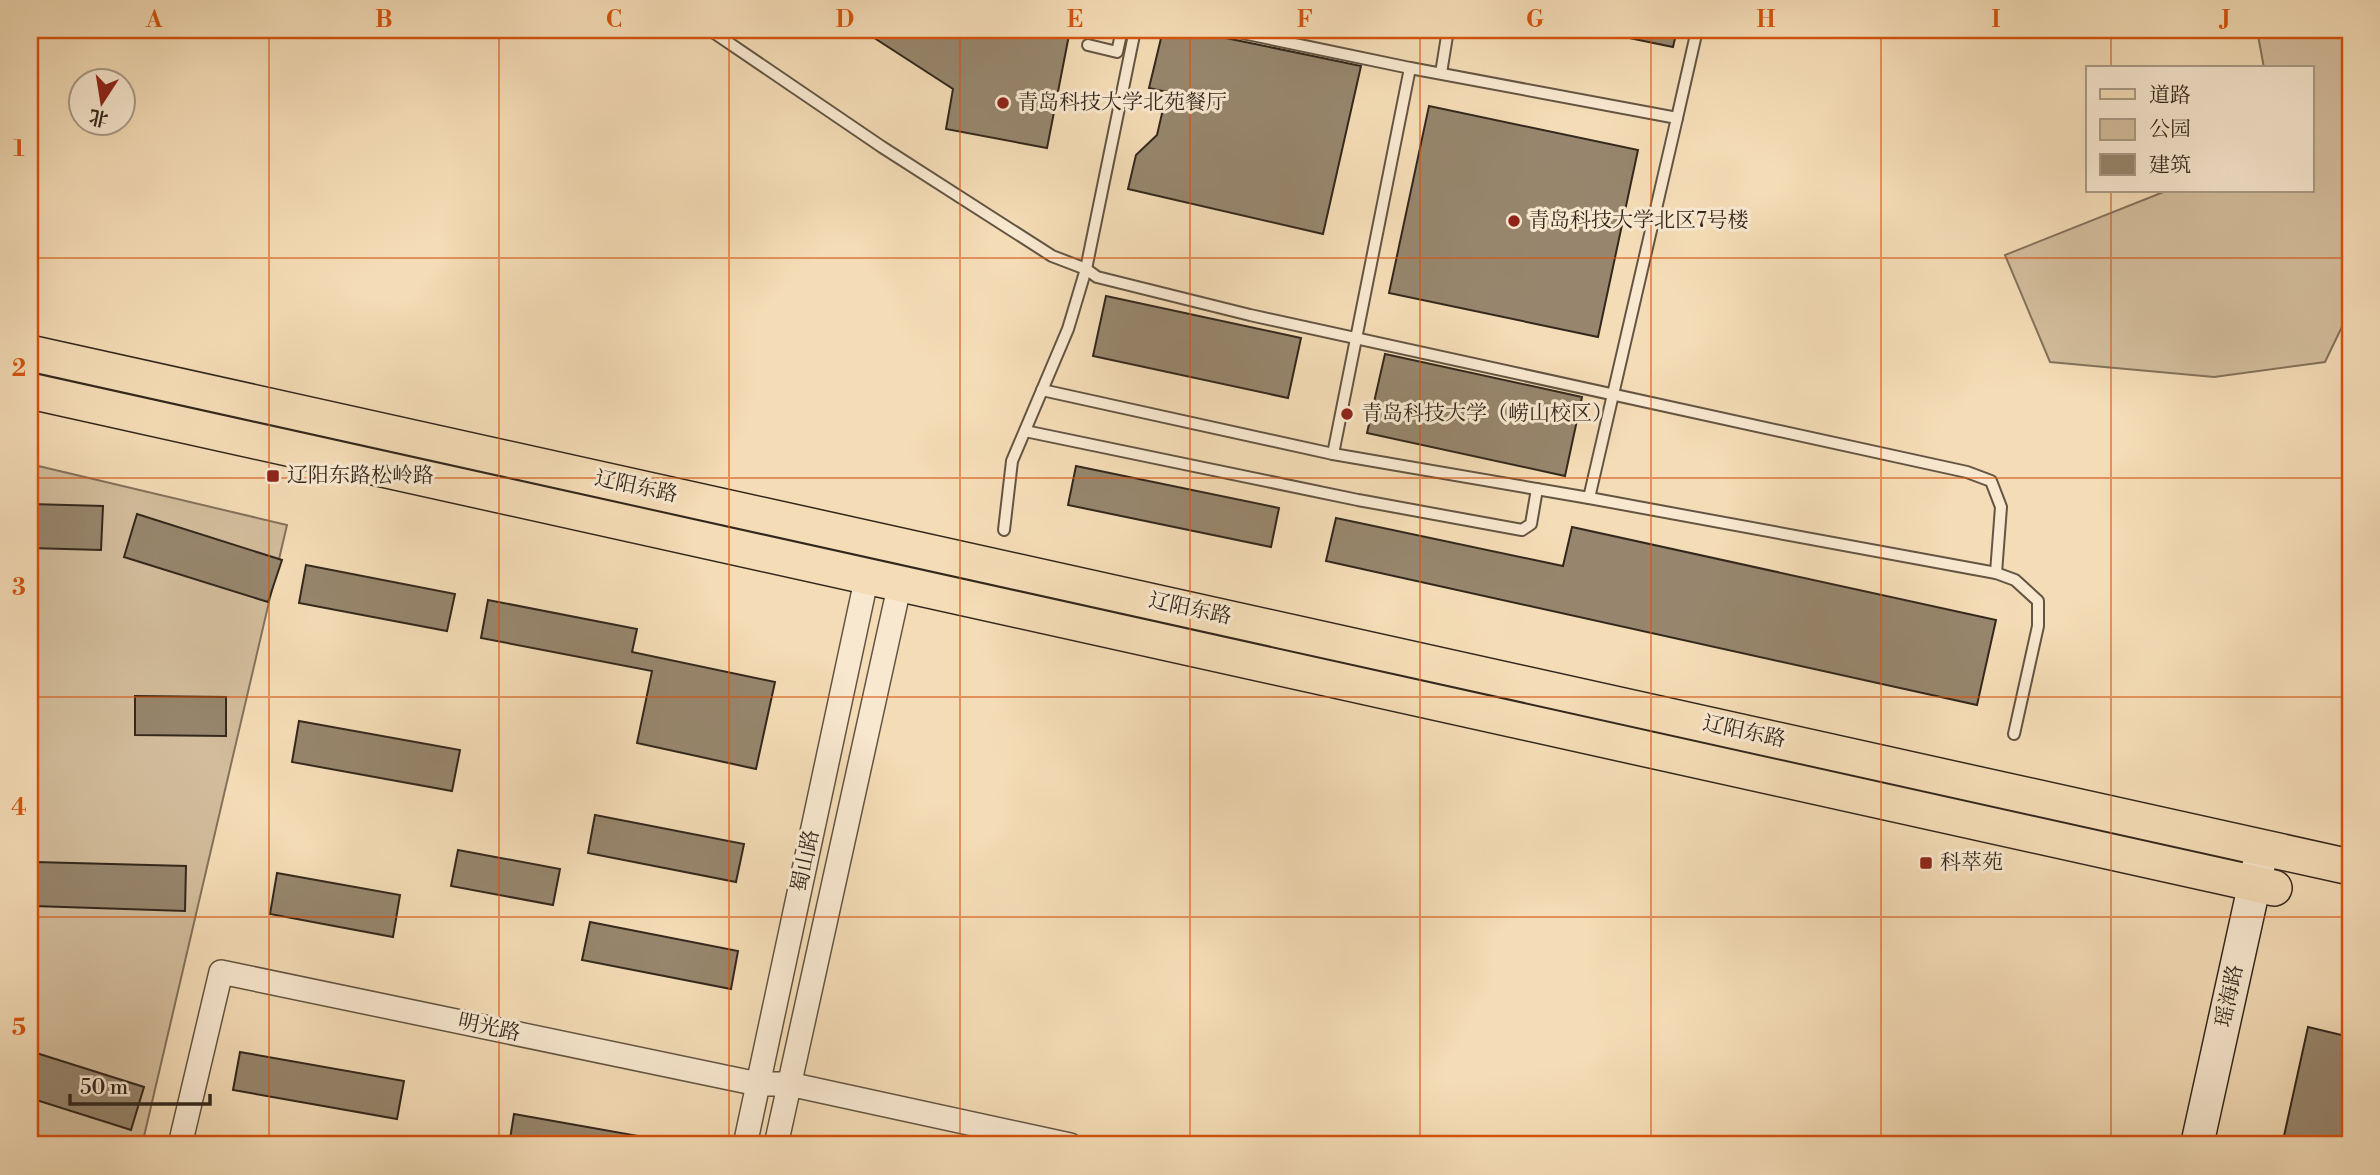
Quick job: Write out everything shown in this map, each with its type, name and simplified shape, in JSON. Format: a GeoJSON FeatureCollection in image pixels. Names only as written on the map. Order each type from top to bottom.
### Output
{"type":"FeatureCollection","features":[{"type":"Feature","properties":{"kind":"main road","name":"辽阳东路"},"geometry":{"type":"LineString","coordinates":[[30,353],[2350,867]]}},
{"type":"Feature","properties":{"kind":"main road","name":"辽阳东路"},"geometry":{"type":"LineString","coordinates":[[30,391],[2264,886]]}},
{"type":"Feature","properties":{"kind":"street","name":"蜀山路"},"geometry":{"type":"LineString","coordinates":[[745,1145],[883,580]]}},
{"type":"Feature","properties":{"kind":"street","name":"蜀山路"},"geometry":{"type":"LineString","coordinates":[[776,1145],[883,580]]}},
{"type":"Feature","properties":{"kind":"street","name":"瑶海路"},"geometry":{"type":"LineString","coordinates":[[2197,1145],[2272,850]]}},
{"type":"Feature","properties":{"kind":"street","name":"瑶海路"},"geometry":{"type":"LineString","coordinates":[[2216,1145],[2264,886]]}},
{"type":"Feature","properties":{"kind":"street","name":"明光路"},"geometry":{"type":"LineString","coordinates":[[180,1145],[220,972],[758,1084],[1006,1145]]}},
{"type":"Feature","properties":{"kind":"street","name":"明光路"},"geometry":{"type":"LineString","coordinates":[[788,1091],[1070,1145]]}},
{"type":"Feature","properties":{"kind":"lane"},"geometry":{"type":"LineString","coordinates":[[710,30],[881,147],[1041,248],[1097,277],[1356,338],[1967,472],[1991,481],[2001,507],[1996,573]]}},
{"type":"Feature","properties":{"kind":"lane"},"geometry":{"type":"LineString","coordinates":[[725,30],[726,42]]}},
{"type":"Feature","properties":{"kind":"lane"},"geometry":{"type":"LineString","coordinates":[[1088,45],[1117,52],[1122,30]]}},
{"type":"Feature","properties":{"kind":"lane"},"geometry":{"type":"LineString","coordinates":[[1004,530],[1012,461],[1068,329],[1086,269],[1135,30]]}},
{"type":"Feature","properties":{"kind":"lane"},"geometry":{"type":"LineString","coordinates":[[1228,30],[1410,68],[1676,118]]}},
{"type":"Feature","properties":{"kind":"lane"},"geometry":{"type":"LineString","coordinates":[[1441,73],[1448,30]]}},
{"type":"Feature","properties":{"kind":"lane"},"geometry":{"type":"LineString","coordinates":[[1589,498],[1697,30]]}},
{"type":"Feature","properties":{"kind":"lane"},"geometry":{"type":"LineString","coordinates":[[1333,454],[1410,68]]}},
{"type":"Feature","properties":{"kind":"lane"},"geometry":{"type":"LineString","coordinates":[[1042,390],[1333,454],[1996,573],[2015,580],[2038,601],[2038,626],[2014,734]]}},
{"type":"Feature","properties":{"kind":"lane"},"geometry":{"type":"LineString","coordinates":[[1025,431],[1358,500],[1522,530],[1531,524],[1537,489]]}},
{"type":"Feature","properties":{"kind":"green space"},"geometry":{"type":"Polygon","coordinates":[[[2257,30],[2350,30],[2350,310],[2325,362],[2214,377],[2050,362],[2005,255],[2163,192],[2314,192],[2314,66],[2264,66],[2257,30]]]}},
{"type":"Feature","properties":{"kind":"green space"},"geometry":{"type":"Polygon","coordinates":[[[30,464],[287,525],[142,1145],[30,1145],[30,464]]]}},
{"type":"Feature","properties":{"kind":"building","name":"青岛科技大学北苑餐厅"},"geometry":{"type":"Polygon","coordinates":[[[862,30],[1070,30],[1047,148],[946,129],[953,89],[862,30]]]}},
{"type":"Feature","properties":{"kind":"building"},"geometry":{"type":"Polygon","coordinates":[[[1163,30],[1219,30],[1226,38],[1361,66],[1323,234],[1128,189],[1136,155],[1157,135],[1167,92],[1149,88],[1163,30]]]}},
{"type":"Feature","properties":{"kind":"building"},"geometry":{"type":"Polygon","coordinates":[[[1624,30],[1677,30],[1673,47],[1624,37],[1624,30]]]}},
{"type":"Feature","properties":{"kind":"building","name":"青岛科技大学北区7号楼"},"geometry":{"type":"Polygon","coordinates":[[[1429,106],[1638,150],[1598,337],[1389,293],[1429,106]]]}},
{"type":"Feature","properties":{"kind":"building"},"geometry":{"type":"Polygon","coordinates":[[[1106,296],[1301,338],[1288,398],[1093,356],[1106,296]]]}},
{"type":"Feature","properties":{"kind":"building"},"geometry":{"type":"Polygon","coordinates":[[[1385,354],[1582,397],[1565,476],[1367,433],[1385,354]]]}},
{"type":"Feature","properties":{"kind":"building"},"geometry":{"type":"Polygon","coordinates":[[[1076,466],[1279,508],[1271,547],[1068,505],[1076,466]]]}},
{"type":"Feature","properties":{"kind":"building"},"geometry":{"type":"Polygon","coordinates":[[[30,504],[103,506],[101,550],[30,548],[30,504]]]}},
{"type":"Feature","properties":{"kind":"building"},"geometry":{"type":"Polygon","coordinates":[[[137,514],[282,560],[268,602],[124,557],[137,514]]]}},
{"type":"Feature","properties":{"kind":"building"},"geometry":{"type":"Polygon","coordinates":[[[1336,518],[1563,566],[1572,527],[1996,620],[1977,705],[1326,561],[1336,518]]]}},
{"type":"Feature","properties":{"kind":"building"},"geometry":{"type":"Polygon","coordinates":[[[306,565],[455,594],[447,631],[299,603],[306,565]]]}},
{"type":"Feature","properties":{"kind":"building"},"geometry":{"type":"Polygon","coordinates":[[[488,600],[637,629],[632,652],[775,682],[756,769],[637,743],[652,671],[481,638],[488,600]]]}},
{"type":"Feature","properties":{"kind":"building"},"geometry":{"type":"Polygon","coordinates":[[[135,696],[226,697],[226,736],[135,735],[135,696]]]}},
{"type":"Feature","properties":{"kind":"building"},"geometry":{"type":"Polygon","coordinates":[[[299,721],[460,750],[452,791],[292,762],[299,721]]]}},
{"type":"Feature","properties":{"kind":"building"},"geometry":{"type":"Polygon","coordinates":[[[595,815],[744,844],[736,882],[588,853],[595,815]]]}},
{"type":"Feature","properties":{"kind":"building"},"geometry":{"type":"Polygon","coordinates":[[[458,850],[560,869],[553,905],[451,886],[458,850]]]}},
{"type":"Feature","properties":{"kind":"building"},"geometry":{"type":"Polygon","coordinates":[[[35,862],[186,866],[185,911],[34,906],[35,862]]]}},
{"type":"Feature","properties":{"kind":"building"},"geometry":{"type":"Polygon","coordinates":[[[277,873],[400,895],[393,937],[270,914],[277,873]]]}},
{"type":"Feature","properties":{"kind":"building"},"geometry":{"type":"Polygon","coordinates":[[[590,922],[738,951],[731,989],[582,960],[590,922]]]}},
{"type":"Feature","properties":{"kind":"building"},"geometry":{"type":"Polygon","coordinates":[[[2308,1027],[2350,1037],[2350,1145],[2282,1145],[2308,1027]]]}},
{"type":"Feature","properties":{"kind":"building"},"geometry":{"type":"Polygon","coordinates":[[[30,1051],[144,1087],[131,1130],[30,1098],[30,1051]]]}},
{"type":"Feature","properties":{"kind":"building"},"geometry":{"type":"Polygon","coordinates":[[[240,1052],[404,1081],[397,1119],[233,1090],[240,1052]]]}},
{"type":"Feature","properties":{"kind":"building"},"geometry":{"type":"Polygon","coordinates":[[[514,1114],[644,1137],[643,1145],[509,1145],[514,1114]]]}},
{"type":"Feature","properties":{"kind":"place","name":"青岛科技大学北苑餐厅"},"geometry":{"type":"Point","coordinates":[1003,103]}},
{"type":"Feature","properties":{"kind":"place","name":"青岛科技大学北区7号楼"},"geometry":{"type":"Point","coordinates":[1514,221]}},
{"type":"Feature","properties":{"kind":"place","name":"青岛科技大学（崂山校区）"},"geometry":{"type":"Point","coordinates":[1347,414]}},
{"type":"Feature","properties":{"kind":"place","name":"辽阳东路松岭路"},"geometry":{"type":"Point","coordinates":[273,476]}},
{"type":"Feature","properties":{"kind":"place","name":"科萃苑"},"geometry":{"type":"Point","coordinates":[1926,863]}}]}
